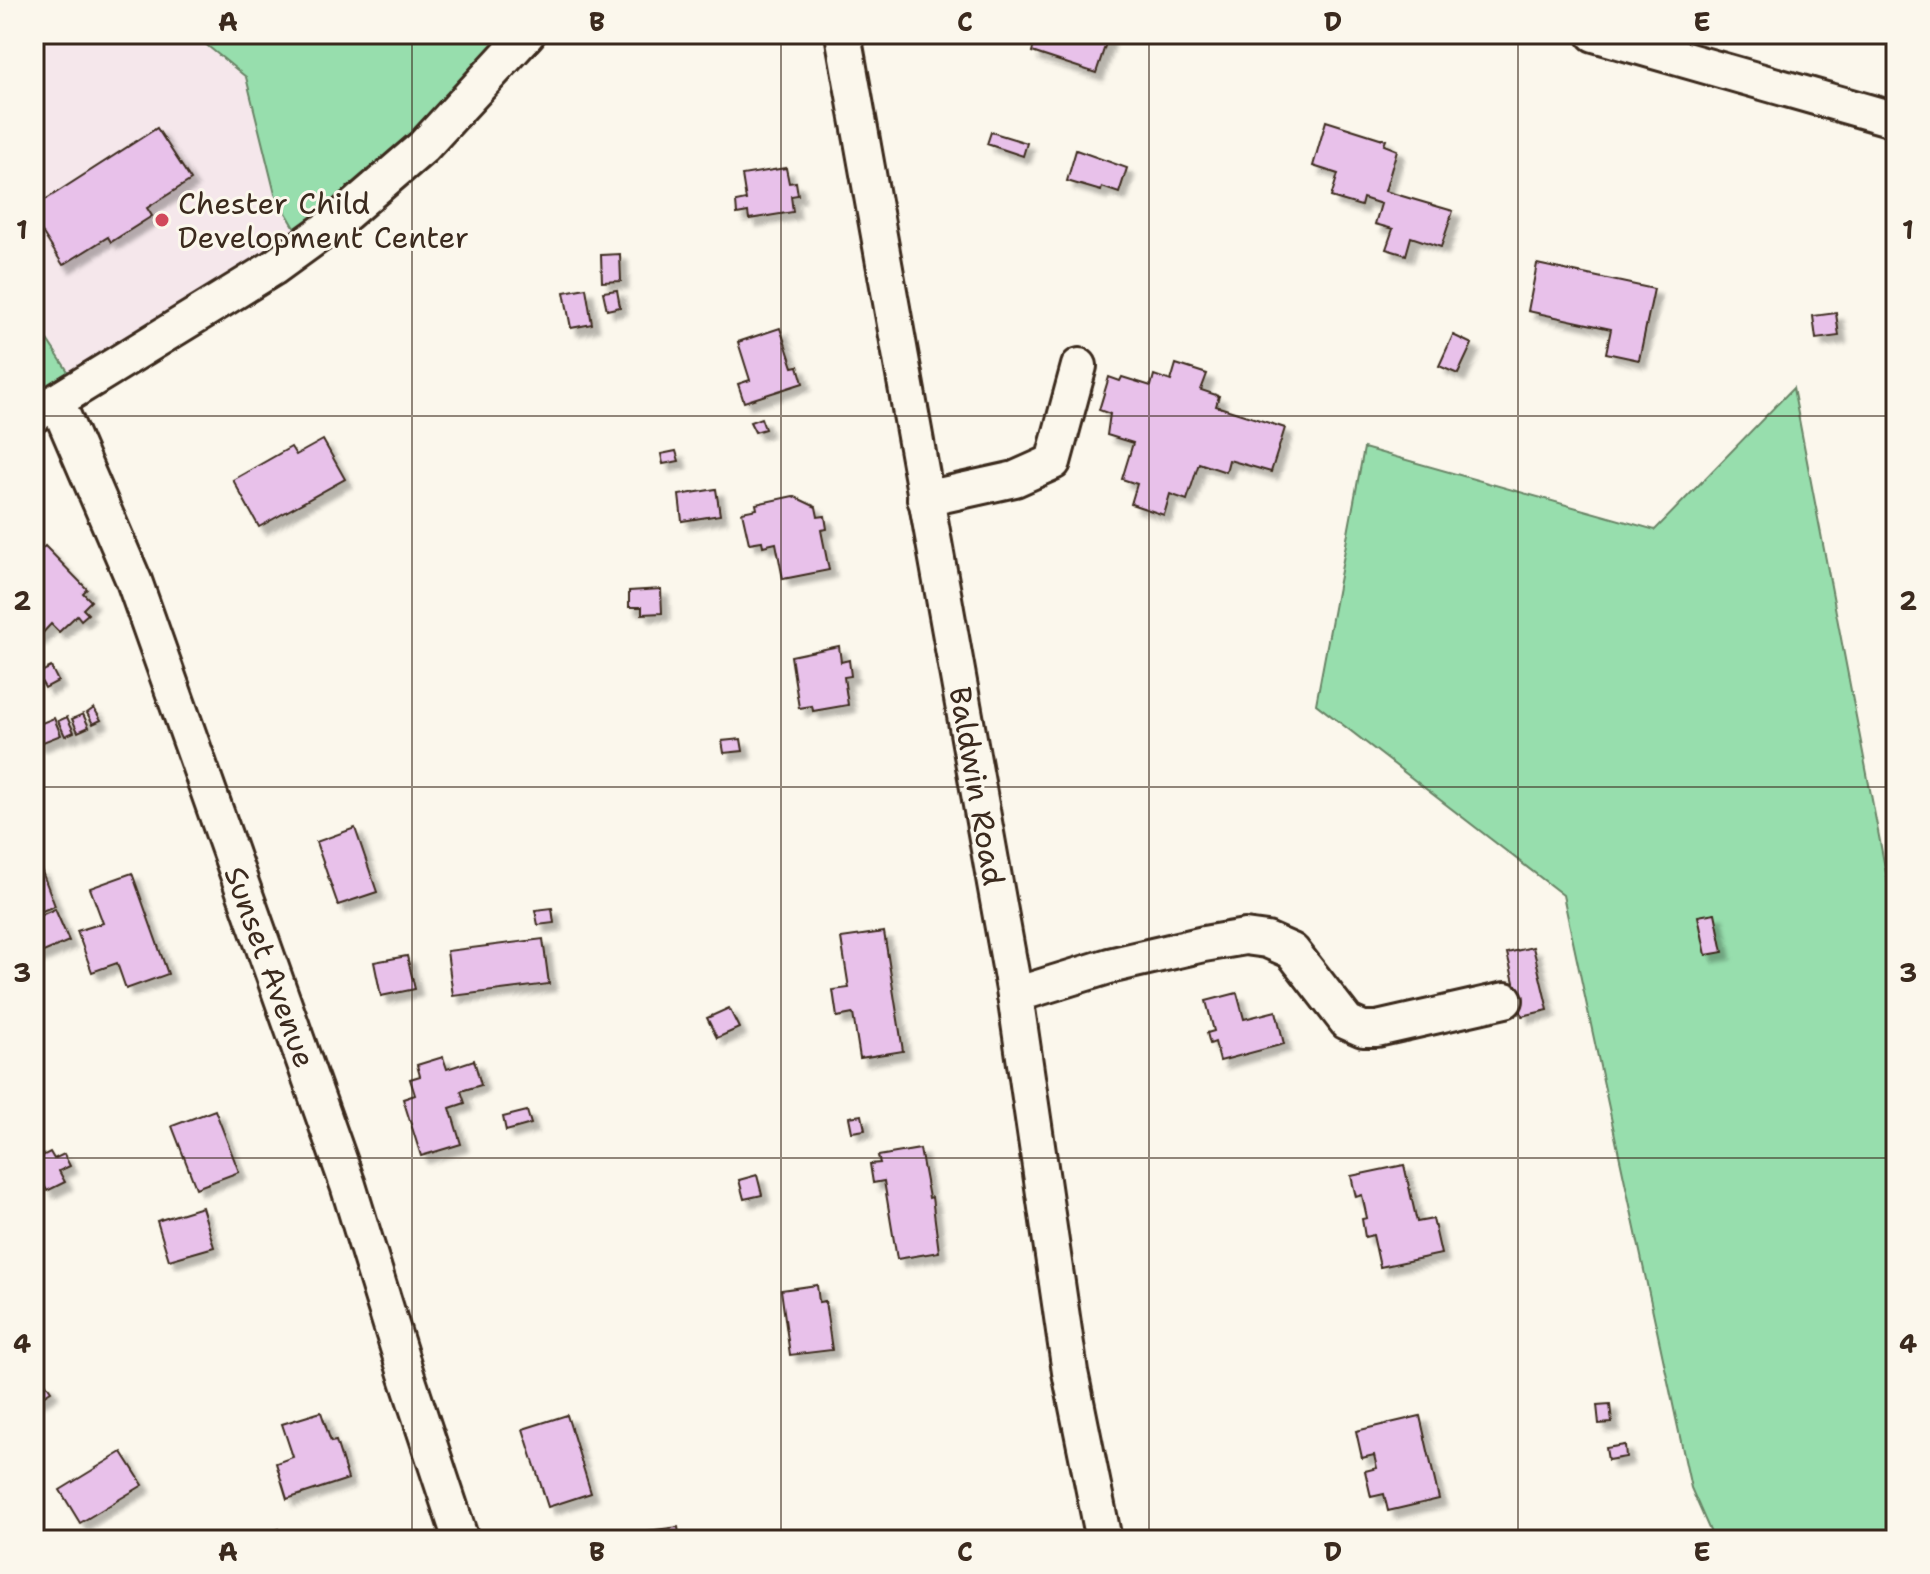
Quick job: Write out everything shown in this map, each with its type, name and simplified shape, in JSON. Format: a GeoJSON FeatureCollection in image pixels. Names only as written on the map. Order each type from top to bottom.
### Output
{"type":"FeatureCollection","features":[{"type":"Feature","properties":{"kind":"street"},"geometry":{"type":"LineString","coordinates":[[46,408],[273,268],[335,223],[423,147],[527,34]]}},
{"type":"Feature","properties":{"kind":"street","name":"Baldwin Road"},"geometry":{"type":"LineString","coordinates":[[843,34],[1015,995],[1070,1372],[1104,1540]]}},
{"type":"Feature","properties":{"kind":"street"},"geometry":{"type":"LineString","coordinates":[[1594,34],[1896,120]]}},
{"type":"Feature","properties":{"kind":"street"},"geometry":{"type":"LineString","coordinates":[[925,499],[1015,479],[1053,462],[1079,366]]}},
{"type":"Feature","properties":{"kind":"street","name":"Sunset Avenue"},"geometry":{"type":"LineString","coordinates":[[46,408],[134,581],[348,1185],[461,1540]]}},
{"type":"Feature","properties":{"kind":"street"},"geometry":{"type":"LineString","coordinates":[[1015,995],[1109,966],[1245,937],[1267,940],[1292,951],[1347,1022],[1363,1029],[1377,1029],[1505,1000]]}},
{"type":"Feature","properties":{"kind":"shaded area","name":"Chester Child Development Center"},"geometry":{"type":"Polygon","coordinates":[[[34,34],[193,34],[246,77],[275,194],[305,245],[79,388],[34,320],[34,34]]]}},
{"type":"Feature","properties":{"kind":"green space"},"geometry":{"type":"Polygon","coordinates":[[[193,34],[527,34],[305,245],[275,194],[246,77],[193,34]]]}},
{"type":"Feature","properties":{"kind":"green space"},"geometry":{"type":"Polygon","coordinates":[[[34,320],[79,388],[34,415],[34,320]]]}},
{"type":"Feature","properties":{"kind":"green space"},"geometry":{"type":"Polygon","coordinates":[[[1793,388],[1896,925],[1896,1540],[1714,1540],[1691,1488],[1563,895],[1316,704],[1364,448],[1655,530],[1793,388]]]}},
{"type":"Feature","properties":{"kind":"building"},"geometry":{"type":"Polygon","coordinates":[[[1037,34],[1109,34],[1096,73],[1032,52],[1037,34]]]}},
{"type":"Feature","properties":{"kind":"building"},"geometry":{"type":"Polygon","coordinates":[[[1326,121],[1386,140],[1384,145],[1397,150],[1385,191],[1453,211],[1441,247],[1411,237],[1406,255],[1386,249],[1393,229],[1375,224],[1381,204],[1363,198],[1361,206],[1331,197],[1338,174],[1313,166],[1326,121]]]}},
{"type":"Feature","properties":{"kind":"building","name":"Chester Child Development Center"},"geometry":{"type":"Polygon","coordinates":[[[157,128],[191,180],[147,208],[152,216],[111,242],[108,237],[63,265],[34,219],[34,207],[157,128]]]}},
{"type":"Feature","properties":{"kind":"building"},"geometry":{"type":"Polygon","coordinates":[[[991,132],[1027,143],[1023,156],[987,144],[991,132]]]}},
{"type":"Feature","properties":{"kind":"building"},"geometry":{"type":"Polygon","coordinates":[[[1076,150],[1127,168],[1119,193],[1067,181],[1076,150]]]}},
{"type":"Feature","properties":{"kind":"building"},"geometry":{"type":"Polygon","coordinates":[[[786,168],[789,183],[796,182],[798,195],[791,196],[793,212],[749,219],[748,212],[737,214],[736,202],[746,200],[742,175],[786,168]]]}},
{"type":"Feature","properties":{"kind":"building"},"geometry":{"type":"Polygon","coordinates":[[[620,254],[621,281],[602,282],[601,255],[620,254]]]}},
{"type":"Feature","properties":{"kind":"building"},"geometry":{"type":"Polygon","coordinates":[[[1537,264],[1654,289],[1639,360],[1606,353],[1611,329],[1528,311],[1537,264]]]}},
{"type":"Feature","properties":{"kind":"building"},"geometry":{"type":"Polygon","coordinates":[[[586,288],[592,324],[571,328],[564,292],[586,288]]]}},
{"type":"Feature","properties":{"kind":"building"},"geometry":{"type":"Polygon","coordinates":[[[617,290],[620,307],[607,310],[603,292],[617,290]]]}},
{"type":"Feature","properties":{"kind":"building"},"geometry":{"type":"Polygon","coordinates":[[[1836,313],[1839,336],[1816,339],[1813,316],[1836,313]]]}},
{"type":"Feature","properties":{"kind":"building"},"geometry":{"type":"Polygon","coordinates":[[[780,328],[793,367],[798,366],[803,383],[744,402],[738,384],[750,380],[738,342],[780,328]]]}},
{"type":"Feature","properties":{"kind":"building"},"geometry":{"type":"Polygon","coordinates":[[[1453,335],[1472,344],[1458,374],[1439,366],[1453,335]]]}},
{"type":"Feature","properties":{"kind":"building"},"geometry":{"type":"Polygon","coordinates":[[[1176,364],[1207,374],[1201,390],[1219,396],[1216,406],[1285,428],[1271,472],[1229,460],[1226,472],[1199,463],[1187,500],[1170,494],[1164,515],[1131,504],[1137,484],[1122,479],[1133,443],[1107,435],[1110,414],[1099,410],[1109,377],[1120,381],[1122,377],[1151,386],[1154,375],[1171,381],[1176,364]]]}},
{"type":"Feature","properties":{"kind":"building"},"geometry":{"type":"Polygon","coordinates":[[[761,418],[765,429],[755,432],[750,422],[761,418]]]}},
{"type":"Feature","properties":{"kind":"building"},"geometry":{"type":"Polygon","coordinates":[[[323,440],[345,479],[259,527],[233,480],[291,447],[296,455],[323,440]]]}},
{"type":"Feature","properties":{"kind":"building"},"geometry":{"type":"Polygon","coordinates":[[[676,451],[679,461],[663,464],[661,454],[676,451]]]}},
{"type":"Feature","properties":{"kind":"building"},"geometry":{"type":"Polygon","coordinates":[[[716,489],[720,515],[682,521],[679,495],[716,489]]]}},
{"type":"Feature","properties":{"kind":"building"},"geometry":{"type":"Polygon","coordinates":[[[793,496],[816,507],[818,517],[825,516],[827,529],[821,530],[829,570],[783,579],[776,543],[763,546],[762,541],[749,543],[742,512],[757,509],[756,504],[793,496]]]}},
{"type":"Feature","properties":{"kind":"building"},"geometry":{"type":"Polygon","coordinates":[[[45,546],[87,589],[83,593],[91,601],[83,609],[88,614],[81,620],[77,615],[59,632],[51,624],[38,638],[34,634],[34,556],[45,546]]]}},
{"type":"Feature","properties":{"kind":"building"},"geometry":{"type":"Polygon","coordinates":[[[661,589],[662,613],[642,614],[642,607],[629,607],[629,591],[661,589]]]}},
{"type":"Feature","properties":{"kind":"building"},"geometry":{"type":"Polygon","coordinates":[[[839,646],[841,662],[849,660],[851,676],[844,677],[848,705],[813,711],[812,706],[799,708],[791,656],[839,646]]]}},
{"type":"Feature","properties":{"kind":"building"},"geometry":{"type":"Polygon","coordinates":[[[51,667],[58,681],[45,688],[37,674],[51,667]]]}},
{"type":"Feature","properties":{"kind":"building"},"geometry":{"type":"Polygon","coordinates":[[[94,708],[101,720],[93,724],[87,713],[94,708]]]}},
{"type":"Feature","properties":{"kind":"building"},"geometry":{"type":"Polygon","coordinates":[[[83,714],[89,727],[78,732],[72,719],[83,714]]]}},
{"type":"Feature","properties":{"kind":"building"},"geometry":{"type":"Polygon","coordinates":[[[67,717],[74,732],[65,736],[58,721],[67,717]]]}},
{"type":"Feature","properties":{"kind":"building"},"geometry":{"type":"Polygon","coordinates":[[[54,718],[61,735],[38,744],[34,726],[54,718]]]}},
{"type":"Feature","properties":{"kind":"building"},"geometry":{"type":"Polygon","coordinates":[[[741,739],[743,751],[724,753],[722,741],[741,739]]]}},
{"type":"Feature","properties":{"kind":"building"},"geometry":{"type":"Polygon","coordinates":[[[355,828],[377,892],[338,905],[316,842],[355,828]]]}},
{"type":"Feature","properties":{"kind":"building"},"geometry":{"type":"Polygon","coordinates":[[[41,869],[55,906],[34,914],[34,871],[41,869]]]}},
{"type":"Feature","properties":{"kind":"building"},"geometry":{"type":"Polygon","coordinates":[[[132,873],[168,974],[126,989],[117,963],[92,972],[77,931],[103,923],[90,888],[132,873]]]}},
{"type":"Feature","properties":{"kind":"building"},"geometry":{"type":"Polygon","coordinates":[[[552,908],[554,923],[538,925],[535,910],[552,908]]]}},
{"type":"Feature","properties":{"kind":"building"},"geometry":{"type":"Polygon","coordinates":[[[55,909],[69,941],[34,956],[34,918],[55,909]]]}},
{"type":"Feature","properties":{"kind":"building"},"geometry":{"type":"Polygon","coordinates":[[[1715,913],[1723,952],[1706,955],[1698,916],[1715,913]]]}},
{"type":"Feature","properties":{"kind":"building"},"geometry":{"type":"Polygon","coordinates":[[[884,932],[903,1051],[860,1058],[853,1014],[837,1017],[833,990],[849,988],[841,938],[884,932]]]}},
{"type":"Feature","properties":{"kind":"building"},"geometry":{"type":"Polygon","coordinates":[[[543,939],[549,984],[453,996],[447,951],[543,939]]]}},
{"type":"Feature","properties":{"kind":"building"},"geometry":{"type":"Polygon","coordinates":[[[1533,947],[1548,1010],[1522,1016],[1507,953],[1533,947]]]}},
{"type":"Feature","properties":{"kind":"building"},"geometry":{"type":"Polygon","coordinates":[[[407,956],[415,989],[381,996],[374,962],[407,956]]]}},
{"type":"Feature","properties":{"kind":"building"},"geometry":{"type":"Polygon","coordinates":[[[1237,993],[1244,1019],[1276,1011],[1284,1044],[1220,1061],[1215,1042],[1210,1044],[1207,1033],[1214,1031],[1206,1001],[1237,993]]]}},
{"type":"Feature","properties":{"kind":"building"},"geometry":{"type":"Polygon","coordinates":[[[729,1008],[739,1028],[717,1038],[707,1018],[729,1008]]]}},
{"type":"Feature","properties":{"kind":"building"},"geometry":{"type":"Polygon","coordinates":[[[443,1057],[447,1069],[474,1060],[481,1085],[461,1091],[465,1103],[450,1108],[461,1144],[421,1156],[403,1099],[415,1095],[410,1079],[420,1076],[417,1065],[443,1057]]]}},
{"type":"Feature","properties":{"kind":"building"},"geometry":{"type":"Polygon","coordinates":[[[215,1110],[239,1172],[196,1188],[172,1126],[215,1110]]]}},
{"type":"Feature","properties":{"kind":"building"},"geometry":{"type":"Polygon","coordinates":[[[527,1111],[531,1124],[506,1131],[503,1117],[527,1111]]]}},
{"type":"Feature","properties":{"kind":"building"},"geometry":{"type":"Polygon","coordinates":[[[862,1115],[865,1130],[852,1132],[849,1117],[862,1115]]]}},
{"type":"Feature","properties":{"kind":"building"},"geometry":{"type":"Polygon","coordinates":[[[920,1149],[929,1198],[932,1197],[939,1252],[897,1259],[884,1181],[873,1183],[870,1164],[880,1163],[878,1156],[920,1149]]]}},
{"type":"Feature","properties":{"kind":"building"},"geometry":{"type":"Polygon","coordinates":[[[50,1152],[54,1159],[64,1154],[70,1166],[59,1171],[65,1182],[47,1191],[34,1160],[50,1152]]]}},
{"type":"Feature","properties":{"kind":"building"},"geometry":{"type":"Polygon","coordinates":[[[1404,1165],[1417,1222],[1433,1219],[1441,1254],[1380,1267],[1373,1235],[1365,1237],[1362,1219],[1367,1218],[1362,1195],[1356,1197],[1351,1176],[1404,1165]]]}},
{"type":"Feature","properties":{"kind":"building"},"geometry":{"type":"Polygon","coordinates":[[[757,1175],[762,1195],[744,1199],[739,1180],[757,1175]]]}},
{"type":"Feature","properties":{"kind":"building"},"geometry":{"type":"Polygon","coordinates":[[[202,1207],[214,1247],[169,1260],[157,1221],[202,1207]]]}},
{"type":"Feature","properties":{"kind":"building"},"geometry":{"type":"Polygon","coordinates":[[[817,1285],[819,1302],[825,1301],[832,1350],[790,1355],[781,1290],[817,1285]]]}},
{"type":"Feature","properties":{"kind":"building"},"geometry":{"type":"Polygon","coordinates":[[[45,1382],[51,1391],[36,1400],[34,1388],[45,1382]]]}},
{"type":"Feature","properties":{"kind":"building"},"geometry":{"type":"Polygon","coordinates":[[[1610,1404],[1612,1423],[1599,1424],[1597,1405],[1610,1404]]]}},
{"type":"Feature","properties":{"kind":"building"},"geometry":{"type":"Polygon","coordinates":[[[321,1412],[331,1442],[336,1441],[348,1479],[287,1499],[276,1463],[293,1457],[282,1424],[321,1412]]]}},
{"type":"Feature","properties":{"kind":"building"},"geometry":{"type":"Polygon","coordinates":[[[567,1415],[591,1493],[548,1507],[523,1429],[567,1415]]]}},
{"type":"Feature","properties":{"kind":"building"},"geometry":{"type":"Polygon","coordinates":[[[1420,1416],[1439,1499],[1388,1511],[1384,1494],[1371,1497],[1365,1471],[1377,1468],[1374,1455],[1362,1458],[1356,1431],[1420,1416]]]}},
{"type":"Feature","properties":{"kind":"building"},"geometry":{"type":"Polygon","coordinates":[[[1625,1445],[1626,1457],[1608,1460],[1606,1448],[1625,1445]]]}},
{"type":"Feature","properties":{"kind":"building"},"geometry":{"type":"Polygon","coordinates":[[[122,1452],[143,1485],[80,1523],[60,1490],[122,1452]]]}},
{"type":"Feature","properties":{"kind":"building"},"geometry":{"type":"Polygon","coordinates":[[[678,1527],[680,1540],[639,1540],[638,1532],[678,1527]]]}},
{"type":"Feature","properties":{"kind":"building"},"geometry":{"type":"Polygon","coordinates":[[[279,1529],[283,1540],[248,1540],[279,1529]]]}},
{"type":"Feature","properties":{"kind":"place","name":"Chester Child Development Center"},"geometry":{"type":"Point","coordinates":[162,220]}}]}
